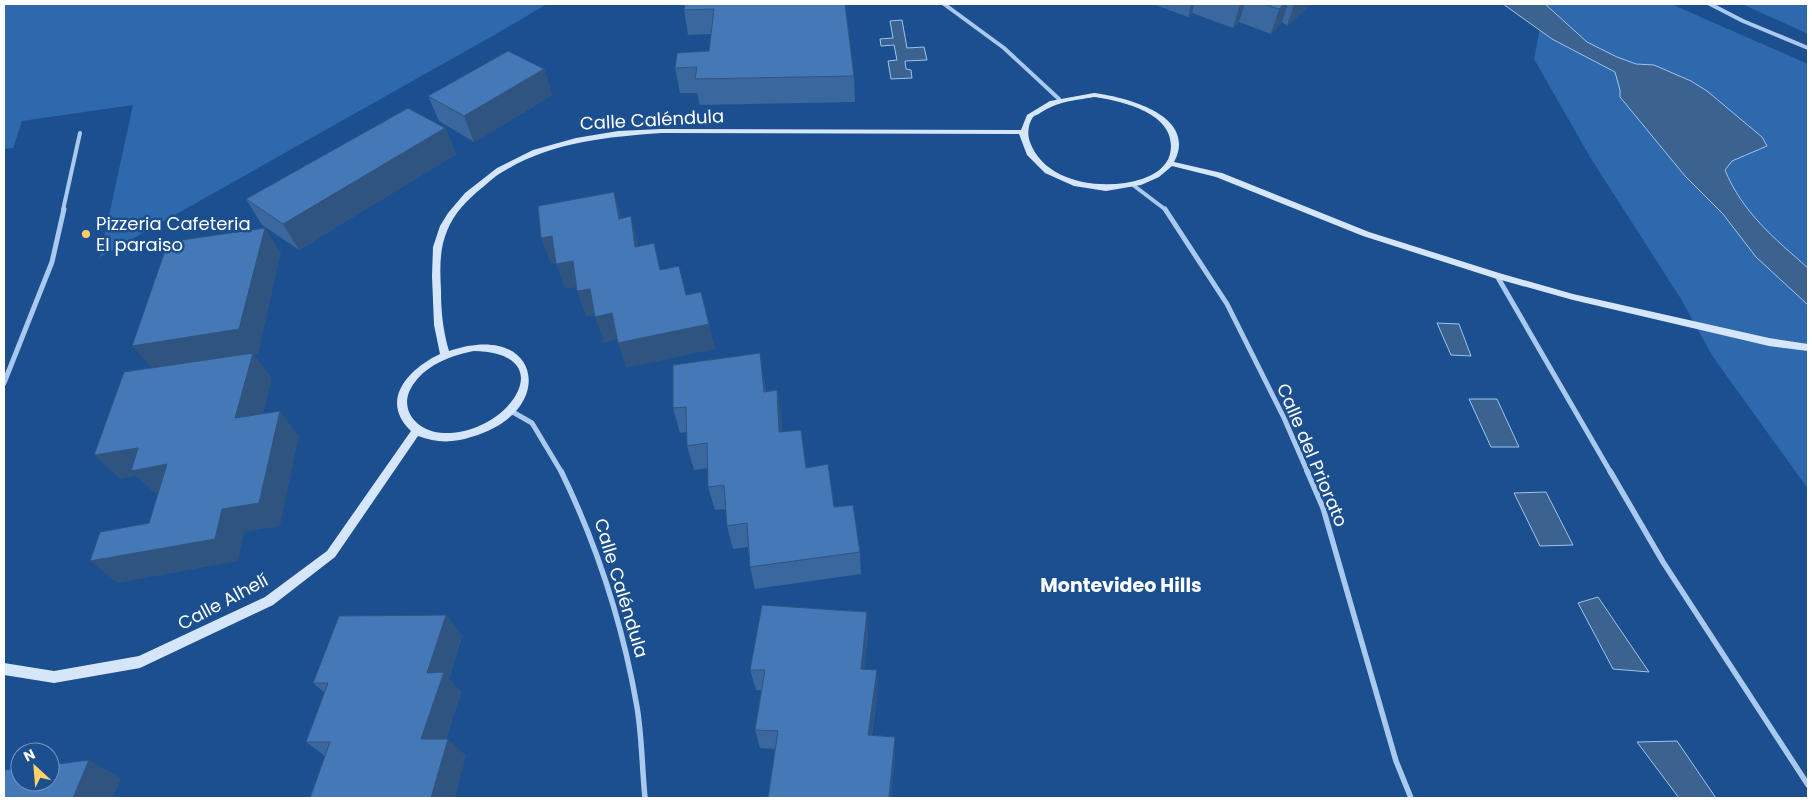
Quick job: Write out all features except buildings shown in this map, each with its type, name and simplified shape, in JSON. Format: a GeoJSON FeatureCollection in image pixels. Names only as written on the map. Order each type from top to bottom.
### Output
{"type":"FeatureCollection","features":[{"type":"Feature","properties":{"kind":"street"},"geometry":{"type":"LineString","coordinates":[[944,4],[970,21],[1002,47],[1039,78],[1058,99]]}},
{"type":"Feature","properties":{"kind":"street"},"geometry":{"type":"LineString","coordinates":[[1710,4],[1743,21],[1808,48]]}},
{"type":"Feature","properties":{"kind":"street"},"geometry":{"type":"LineString","coordinates":[[1094,95],[1130,102],[1146,109],[1159,118],[1169,129],[1174,140],[1174,152],[1170,163],[1149,180],[1116,188],[1080,185],[1048,172],[1027,153],[1022,132],[1026,122],[1034,112],[1058,99],[1094,95]]}},
{"type":"Feature","properties":{"kind":"street"},"geometry":{"type":"LineString","coordinates":[[4,383],[52,262],[80,132]]}},
{"type":"Feature","properties":{"kind":"street","name":"Calle Caléndula"},"geometry":{"type":"LineString","coordinates":[[446,354],[440,337],[436,294],[436,258],[440,238],[447,220],[479,184],[506,165],[531,153],[596,136],[668,132],[1022,132]]}},
{"type":"Feature","properties":{"kind":"street"},"geometry":{"type":"LineString","coordinates":[[1170,163],[1219,175],[1366,234],[1497,276],[1573,297],[1769,342],[1808,348]]}},
{"type":"Feature","properties":{"kind":"street","name":"Calle del Priorato"},"geometry":{"type":"LineString","coordinates":[[1133,185],[1168,210],[1227,304],[1284,418],[1323,508],[1396,761],[1411,798]]}},
{"type":"Feature","properties":{"kind":"street"},"geometry":{"type":"LineString","coordinates":[[1497,276],[1663,562],[1808,785]]}},
{"type":"Feature","properties":{"kind":"street"},"geometry":{"type":"LineString","coordinates":[[474,347],[487,347],[500,349],[518,360],[525,378],[524,389],[511,411],[492,426],[462,436],[433,436],[418,430],[405,417],[403,400],[405,391],[416,374],[446,354],[474,347]]}},
{"type":"Feature","properties":{"kind":"street","name":"Calle Caléndula"},"geometry":{"type":"LineString","coordinates":[[511,411],[532,423],[554,456],[584,518],[624,646],[637,708],[645,798]]}},
{"type":"Feature","properties":{"kind":"street","name":"Calle Alhelí"},"geometry":{"type":"LineString","coordinates":[[4,669],[54,677],[140,662],[269,601],[331,554],[418,430]]}},
{"type":"Feature","properties":{"kind":"shaded area"},"geometry":{"type":"Polygon","coordinates":[[[4,4],[547,4],[100,257],[133,105],[22,121],[13,148],[4,149],[4,4]]]}},
{"type":"Feature","properties":{"kind":"shaded area"},"geometry":{"type":"Polygon","coordinates":[[[1503,4],[1545,4],[1587,42],[1617,57],[1636,64],[1654,65],[1691,81],[1707,91],[1762,137],[1767,146],[1732,161],[1725,170],[1740,199],[1760,224],[1808,268],[1808,305],[1756,257],[1723,214],[1685,176],[1620,97],[1615,72],[1552,39],[1503,4]]]}},
{"type":"Feature","properties":{"kind":"shaded area"},"geometry":{"type":"Polygon","coordinates":[[[1530,4],[1671,4],[1808,64],[1808,489],[1713,357],[1681,299],[1590,157],[1534,59],[1540,28],[1530,4]]]}},
{"type":"Feature","properties":{"kind":"shaded area"},"geometry":{"type":"Polygon","coordinates":[[[1742,4],[1808,4],[1808,34],[1742,4]]]}},
{"type":"Feature","properties":{"kind":"shaded area"},"geometry":{"type":"Polygon","coordinates":[[[902,20],[907,48],[924,47],[927,60],[905,61],[906,69],[911,70],[912,78],[891,79],[888,61],[897,60],[894,45],[881,46],[880,39],[893,38],[890,21],[902,20]]]}},
{"type":"Feature","properties":{"kind":"shaded area"},"geometry":{"type":"Polygon","coordinates":[[[1437,323],[1459,324],[1471,356],[1451,355],[1437,323]]]}},
{"type":"Feature","properties":{"kind":"shaded area"},"geometry":{"type":"Polygon","coordinates":[[[1469,399],[1497,399],[1519,447],[1491,447],[1469,399]]]}},
{"type":"Feature","properties":{"kind":"shaded area"},"geometry":{"type":"Polygon","coordinates":[[[1546,492],[1573,545],[1540,546],[1514,493],[1546,492]]]}},
{"type":"Feature","properties":{"kind":"shaded area"},"geometry":{"type":"Polygon","coordinates":[[[1598,597],[1649,672],[1613,669],[1578,603],[1598,597]]]}},
{"type":"Feature","properties":{"kind":"shaded area"},"geometry":{"type":"Polygon","coordinates":[[[1677,741],[1716,798],[1679,798],[1637,742],[1677,741]]]}},
{"type":"Feature","properties":{"kind":"place","name":"Pizzeria Cafeteria El paraiso"},"geometry":{"type":"Point","coordinates":[86,234]}},
{"type":"Feature","properties":{"kind":"district","name":"Montevideo Hills"},"geometry":{"type":"Point","coordinates":[1121,585]}}]}
